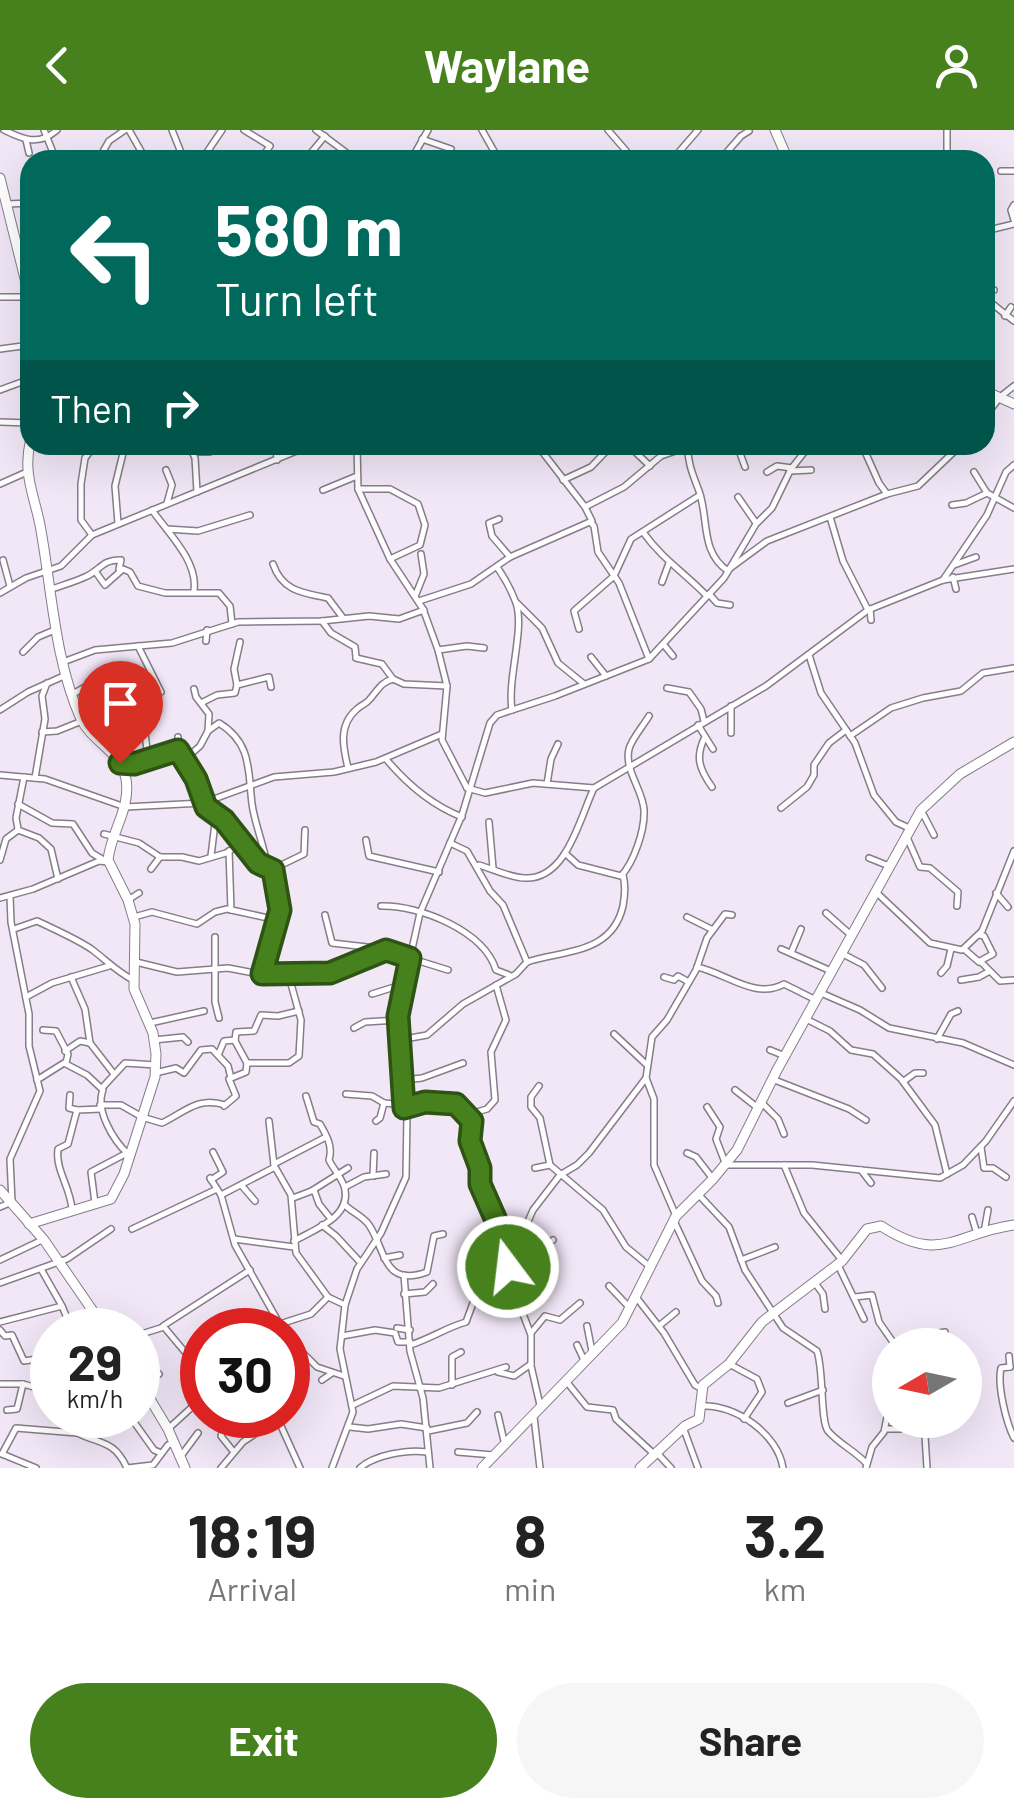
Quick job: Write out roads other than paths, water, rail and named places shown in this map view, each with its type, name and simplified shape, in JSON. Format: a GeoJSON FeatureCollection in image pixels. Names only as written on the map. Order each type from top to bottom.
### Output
{"type":"FeatureCollection","features":[{"type":"Feature","properties":{"kind":"street"},"geometry":{"type":"LineString","coordinates":[[4,130],[26,140],[47,138],[57,130]]}},
{"type":"Feature","properties":{"kind":"street"},"geometry":{"type":"LineString","coordinates":[[44,130],[52,150]]}},
{"type":"Feature","properties":{"kind":"street"},"geometry":{"type":"LineString","coordinates":[[104,150],[127,130]]}},
{"type":"Feature","properties":{"kind":"street"},"geometry":{"type":"LineString","coordinates":[[244,130],[270,146],[267,150]]}},
{"type":"Feature","properties":{"kind":"street"},"geometry":{"type":"LineString","coordinates":[[316,130],[343,150]]}},
{"type":"Feature","properties":{"kind":"street"},"geometry":{"type":"LineString","coordinates":[[416,150],[428,130]]}},
{"type":"Feature","properties":{"kind":"street"},"geometry":{"type":"LineString","coordinates":[[608,130],[625,150]]}},
{"type":"Feature","properties":{"kind":"street"},"geometry":{"type":"LineString","coordinates":[[729,150],[749,132]]}},
{"type":"Feature","properties":{"kind":"street"},"geometry":{"type":"LineString","coordinates":[[313,150],[325,136]]}},
{"type":"Feature","properties":{"kind":"street"},"geometry":{"type":"LineString","coordinates":[[422,139],[451,148]]}},
{"type":"Feature","properties":{"kind":"street"},"geometry":{"type":"LineString","coordinates":[[26,140],[28,150]]}},
{"type":"Feature","properties":{"kind":"street"},"geometry":{"type":"LineString","coordinates":[[1001,171],[1014,171]]}},
{"type":"Feature","properties":{"kind":"street"},"geometry":{"type":"LineString","coordinates":[[0,178],[5,210],[20,251]]}},
{"type":"Feature","properties":{"kind":"street"},"geometry":{"type":"LineString","coordinates":[[1014,206],[1014,222]]}},
{"type":"Feature","properties":{"kind":"street"},"geometry":{"type":"LineString","coordinates":[[1005,316],[1011,306]]}},
{"type":"Feature","properties":{"kind":"street"},"geometry":{"type":"LineString","coordinates":[[995,307],[1014,321]]}},
{"type":"Feature","properties":{"kind":"street"},"geometry":{"type":"LineString","coordinates":[[995,404],[1014,386]]}},
{"type":"Feature","properties":{"kind":"street"},"geometry":{"type":"LineString","coordinates":[[995,395],[1014,404]]}},
{"type":"Feature","properties":{"kind":"street"},"geometry":{"type":"LineString","coordinates":[[29,455],[27,472],[71,696],[82,721],[120,763],[126,780],[125,808],[109,835],[107,862]]}},
{"type":"Feature","properties":{"kind":"street"},"geometry":{"type":"LineString","coordinates":[[88,455],[84,461],[80,520],[92,535]]}},
{"type":"Feature","properties":{"kind":"street"},"geometry":{"type":"LineString","coordinates":[[118,523],[115,486],[123,455]]}},
{"type":"Feature","properties":{"kind":"street"},"geometry":{"type":"LineString","coordinates":[[194,455],[197,492]]}},
{"type":"Feature","properties":{"kind":"street"},"geometry":{"type":"LineString","coordinates":[[277,455],[277,460]]}},
{"type":"Feature","properties":{"kind":"street"},"geometry":{"type":"LineString","coordinates":[[0,592],[61,566],[92,535],[291,455]]}},
{"type":"Feature","properties":{"kind":"street"},"geometry":{"type":"LineString","coordinates":[[357,455],[358,489],[390,559],[424,610],[438,650],[447,686],[442,734],[445,748],[468,788],[485,793],[547,784],[594,788]]}},
{"type":"Feature","properties":{"kind":"street"},"geometry":{"type":"LineString","coordinates":[[544,455],[585,506],[598,552],[614,576],[650,659]]}},
{"type":"Feature","properties":{"kind":"street"},"geometry":{"type":"LineString","coordinates":[[562,480],[592,466],[602,455]]}},
{"type":"Feature","properties":{"kind":"street"},"geometry":{"type":"LineString","coordinates":[[638,455],[650,466]]}},
{"type":"Feature","properties":{"kind":"street"},"geometry":{"type":"LineString","coordinates":[[585,506],[624,487],[664,455]]}},
{"type":"Feature","properties":{"kind":"street"},"geometry":{"type":"LineString","coordinates":[[690,455],[709,546],[714,558],[729,570]]}},
{"type":"Feature","properties":{"kind":"street"},"geometry":{"type":"LineString","coordinates":[[741,455],[745,467]]}},
{"type":"Feature","properties":{"kind":"street"},"geometry":{"type":"LineString","coordinates":[[332,1468],[350,1427],[353,1406],[344,1376],[344,1305],[360,1262],[400,1195],[407,1168],[402,1148],[405,1106],[398,1020],[404,984],[420,912],[462,817],[490,723],[497,715],[589,685],[650,659],[729,570],[802,455]]}},
{"type":"Feature","properties":{"kind":"street"},"geometry":{"type":"LineString","coordinates":[[866,455],[887,494]]}},
{"type":"Feature","properties":{"kind":"street"},"geometry":{"type":"LineString","coordinates":[[729,570],[764,543],[922,484],[952,455]]}},
{"type":"Feature","properties":{"kind":"street"},"geometry":{"type":"LineString","coordinates":[[943,580],[1014,464]]}},
{"type":"Feature","properties":{"kind":"street"},"geometry":{"type":"LineString","coordinates":[[767,472],[782,465],[812,470]]}},
{"type":"Feature","properties":{"kind":"street"},"geometry":{"type":"LineString","coordinates":[[166,470],[172,485],[167,504]]}},
{"type":"Feature","properties":{"kind":"street"},"geometry":{"type":"LineString","coordinates":[[0,484],[27,472]]}},
{"type":"Feature","properties":{"kind":"street"},"geometry":{"type":"LineString","coordinates":[[974,472],[987,492],[1014,508]]}},
{"type":"Feature","properties":{"kind":"street"},"geometry":{"type":"LineString","coordinates":[[323,490],[357,476]]}},
{"type":"Feature","properties":{"kind":"street"},"geometry":{"type":"LineString","coordinates":[[358,489],[390,489],[418,504],[425,524],[420,546],[390,559]]}},
{"type":"Feature","properties":{"kind":"street"},"geometry":{"type":"LineString","coordinates":[[952,505],[987,492]]}},
{"type":"Feature","properties":{"kind":"street"},"geometry":{"type":"LineString","coordinates":[[579,629],[575,609],[614,576],[629,541],[700,496]]}},
{"type":"Feature","properties":{"kind":"street"},"geometry":{"type":"LineString","coordinates":[[738,497],[756,524]]}},
{"type":"Feature","properties":{"kind":"street"},"geometry":{"type":"LineString","coordinates":[[151,510],[195,575],[195,591]]}},
{"type":"Feature","properties":{"kind":"street"},"geometry":{"type":"LineString","coordinates":[[167,529],[189,532],[250,515]]}},
{"type":"Feature","properties":{"kind":"street"},"geometry":{"type":"LineString","coordinates":[[830,517],[842,561],[871,620]]}},
{"type":"Feature","properties":{"kind":"street"},"geometry":{"type":"LineString","coordinates":[[499,519],[489,523],[492,536],[510,557]]}},
{"type":"Feature","properties":{"kind":"street"},"geometry":{"type":"LineString","coordinates":[[417,597],[472,584],[510,557],[592,522]]}},
{"type":"Feature","properties":{"kind":"street"},"geometry":{"type":"LineString","coordinates":[[643,532],[658,554],[683,570],[717,602],[730,605]]}},
{"type":"Feature","properties":{"kind":"street"},"geometry":{"type":"LineString","coordinates":[[417,597],[424,574],[421,554]]}},
{"type":"Feature","properties":{"kind":"street"},"geometry":{"type":"LineString","coordinates":[[952,566],[976,556]]}},
{"type":"Feature","properties":{"kind":"street"},"geometry":{"type":"LineString","coordinates":[[606,566],[614,558]]}},
{"type":"Feature","properties":{"kind":"street"},"geometry":{"type":"LineString","coordinates":[[49,590],[113,559],[121,560],[120,569],[107,584],[95,571]]}},
{"type":"Feature","properties":{"kind":"street"},"geometry":{"type":"LineString","coordinates":[[3,560],[10,586]]}},
{"type":"Feature","properties":{"kind":"street"},"geometry":{"type":"LineString","coordinates":[[662,582],[670,562]]}},
{"type":"Feature","properties":{"kind":"street"},"geometry":{"type":"LineString","coordinates":[[273,564],[277,575],[290,588],[328,598],[343,618]]}},
{"type":"Feature","properties":{"kind":"street"},"geometry":{"type":"LineString","coordinates":[[497,566],[516,602],[542,628],[558,663],[589,685]]}},
{"type":"Feature","properties":{"kind":"street"},"geometry":{"type":"LineString","coordinates":[[120,569],[129,570],[138,586],[165,593],[215,592],[230,606],[232,624]]}},
{"type":"Feature","properties":{"kind":"street"},"geometry":{"type":"LineString","coordinates":[[476,864],[532,878],[553,869],[566,853],[594,788],[748,696],[869,610],[943,580],[1014,569]]}},
{"type":"Feature","properties":{"kind":"street"},"geometry":{"type":"LineString","coordinates":[[953,578],[956,589]]}},
{"type":"Feature","properties":{"kind":"street"},"geometry":{"type":"LineString","coordinates":[[512,710],[516,602]]}},
{"type":"Feature","properties":{"kind":"street"},"geometry":{"type":"LineString","coordinates":[[63,662],[94,650],[172,643],[232,624],[368,616],[399,619],[424,610]]}},
{"type":"Feature","properties":{"kind":"street"},"geometry":{"type":"LineString","coordinates":[[322,620],[331,633],[355,647],[356,659],[382,664],[394,678],[412,687],[447,686]]}},
{"type":"Feature","properties":{"kind":"street"},"geometry":{"type":"LineString","coordinates":[[23,652],[38,637],[57,628]]}},
{"type":"Feature","properties":{"kind":"street"},"geometry":{"type":"LineString","coordinates":[[206,641],[207,630]]}},
{"type":"Feature","properties":{"kind":"street"},"geometry":{"type":"LineString","coordinates":[[201,703],[235,693],[234,669],[240,642]]}},
{"type":"Feature","properties":{"kind":"street"},"geometry":{"type":"LineString","coordinates":[[664,645],[673,656]]}},
{"type":"Feature","properties":{"kind":"street"},"geometry":{"type":"LineString","coordinates":[[71,696],[85,687],[106,698],[139,701],[162,692],[138,646]]}},
{"type":"Feature","properties":{"kind":"street"},"geometry":{"type":"LineString","coordinates":[[438,650],[484,648]]}},
{"type":"Feature","properties":{"kind":"street"},"geometry":{"type":"LineString","coordinates":[[809,655],[821,693],[848,733],[874,795],[908,832],[920,867],[930,868],[958,892],[957,906]]}},
{"type":"Feature","properties":{"kind":"street"},"geometry":{"type":"LineString","coordinates":[[591,656],[606,676]]}},
{"type":"Feature","properties":{"kind":"street"},"geometry":{"type":"LineString","coordinates":[[782,808],[807,786],[814,774],[814,764],[830,743],[891,708],[961,691],[983,673],[1014,668]]}},
{"type":"Feature","properties":{"kind":"street"},"geometry":{"type":"LineString","coordinates":[[0,710],[66,676]]}},
{"type":"Feature","properties":{"kind":"street"},"geometry":{"type":"LineString","coordinates":[[237,685],[269,676],[271,688]]}},
{"type":"Feature","properties":{"kind":"street"},"geometry":{"type":"LineString","coordinates":[[348,768],[342,740],[345,726],[384,682],[394,678]]}},
{"type":"Feature","properties":{"kind":"street"},"geometry":{"type":"LineString","coordinates":[[35,778],[45,719],[42,696],[47,683]]}},
{"type":"Feature","properties":{"kind":"street"},"geometry":{"type":"LineString","coordinates":[[667,688],[689,692],[702,710],[704,739],[713,749]]}},
{"type":"Feature","properties":{"kind":"street"},"geometry":{"type":"LineString","coordinates":[[194,689],[209,714],[208,731]]}},
{"type":"Feature","properties":{"kind":"street"},"geometry":{"type":"LineString","coordinates":[[748,696],[752,707]]}},
{"type":"Feature","properties":{"kind":"street"},"geometry":{"type":"LineString","coordinates":[[731,704],[731,733]]}},
{"type":"Feature","properties":{"kind":"street"},"geometry":{"type":"LineString","coordinates":[[399,1040],[424,1037],[463,1004],[512,976],[527,962],[583,948],[611,933],[619,922],[626,892],[623,875],[636,848],[644,813],[629,766],[628,746],[649,716]]}},
{"type":"Feature","properties":{"kind":"street"},"geometry":{"type":"LineString","coordinates":[[42,732],[57,732],[82,721]]}},
{"type":"Feature","properties":{"kind":"street"},"geometry":{"type":"LineString","coordinates":[[182,760],[200,746],[208,731],[219,722],[237,736],[249,762],[254,811],[273,870],[280,910],[262,974]]}},
{"type":"Feature","properties":{"kind":"street"},"geometry":{"type":"LineString","coordinates":[[144,723],[148,760]]}},
{"type":"Feature","properties":{"kind":"street"},"geometry":{"type":"LineString","coordinates":[[0,775],[35,778],[125,808],[203,803],[274,777],[386,759],[442,734]]}},
{"type":"Feature","properties":{"kind":"street"},"geometry":{"type":"LineString","coordinates":[[178,737],[182,760],[194,774],[203,803],[228,823],[258,863],[273,870]]}},
{"type":"Feature","properties":{"kind":"street"},"geometry":{"type":"LineString","coordinates":[[704,739],[697,753],[698,761],[712,787]]}},
{"type":"Feature","properties":{"kind":"street"},"geometry":{"type":"LineString","coordinates":[[482,1468],[616,1330],[631,1308],[674,1218],[726,1165],[922,810],[960,774],[1014,742]]}},
{"type":"Feature","properties":{"kind":"street"},"geometry":{"type":"LineString","coordinates":[[547,784],[558,744]]}},
{"type":"Feature","properties":{"kind":"street"},"geometry":{"type":"LineString","coordinates":[[120,763],[180,751]]}},
{"type":"Feature","properties":{"kind":"street"},"geometry":{"type":"LineString","coordinates":[[386,759],[420,792],[462,817]]}},
{"type":"Feature","properties":{"kind":"street"},"geometry":{"type":"LineString","coordinates":[[19,831],[16,821],[24,777]]}},
{"type":"Feature","properties":{"kind":"street"},"geometry":{"type":"LineString","coordinates":[[170,803],[170,812]]}},
{"type":"Feature","properties":{"kind":"street"},"geometry":{"type":"LineString","coordinates":[[18,804],[42,817],[73,824],[89,849],[107,862],[128,900],[136,962],[133,980],[150,1024],[156,1069],[124,1174],[113,1195],[95,1205],[29,1224]]}},
{"type":"Feature","properties":{"kind":"street"},"geometry":{"type":"LineString","coordinates":[[922,810],[934,836]]}},
{"type":"Feature","properties":{"kind":"street"},"geometry":{"type":"LineString","coordinates":[[212,857],[216,815]]}},
{"type":"Feature","properties":{"kind":"street"},"geometry":{"type":"LineString","coordinates":[[42,817],[56,819]]}},
{"type":"Feature","properties":{"kind":"street"},"geometry":{"type":"LineString","coordinates":[[490,822],[492,868]]}},
{"type":"Feature","properties":{"kind":"street"},"geometry":{"type":"LineString","coordinates":[[273,870],[304,854],[305,830]]}},
{"type":"Feature","properties":{"kind":"street"},"geometry":{"type":"LineString","coordinates":[[0,860],[6,838],[19,831],[39,838],[51,849],[58,879]]}},
{"type":"Feature","properties":{"kind":"street"},"geometry":{"type":"LineString","coordinates":[[109,835],[139,843],[160,857],[182,856],[199,862],[242,844]]}},
{"type":"Feature","properties":{"kind":"street"},"geometry":{"type":"LineString","coordinates":[[366,840],[369,856],[439,872]]}},
{"type":"Feature","properties":{"kind":"street"},"geometry":{"type":"LineString","coordinates":[[450,843],[464,848],[490,891],[504,905],[527,962]]}},
{"type":"Feature","properties":{"kind":"street"},"geometry":{"type":"LineString","coordinates":[[964,949],[979,936],[1014,850]]}},
{"type":"Feature","properties":{"kind":"street"},"geometry":{"type":"LineString","coordinates":[[229,851],[232,910]]}},
{"type":"Feature","properties":{"kind":"street"},"geometry":{"type":"LineString","coordinates":[[566,853],[578,865],[623,875]]}},
{"type":"Feature","properties":{"kind":"street"},"geometry":{"type":"LineString","coordinates":[[151,869],[160,857]]}},
{"type":"Feature","properties":{"kind":"street"},"geometry":{"type":"LineString","coordinates":[[869,858],[889,866]]}},
{"type":"Feature","properties":{"kind":"street"},"geometry":{"type":"LineString","coordinates":[[0,898],[107,862]]}},
{"type":"Feature","properties":{"kind":"street"},"geometry":{"type":"LineString","coordinates":[[876,890],[924,938],[938,946],[964,949],[1004,982],[1014,980]]}},
{"type":"Feature","properties":{"kind":"street"},"geometry":{"type":"LineString","coordinates":[[128,900],[139,893]]}},
{"type":"Feature","properties":{"kind":"street"},"geometry":{"type":"LineString","coordinates":[[996,893],[1008,907]]}},
{"type":"Feature","properties":{"kind":"street"},"geometry":{"type":"LineString","coordinates":[[10,896],[26,997],[29,1046],[40,1096],[10,1159],[12,1202]]}},
{"type":"Feature","properties":{"kind":"street"},"geometry":{"type":"LineString","coordinates":[[381,906],[420,912],[445,921],[490,954],[496,970],[512,976]]}},
{"type":"Feature","properties":{"kind":"street"},"geometry":{"type":"LineString","coordinates":[[132,917],[152,912],[197,924],[215,912],[232,910],[277,920]]}},
{"type":"Feature","properties":{"kind":"street"},"geometry":{"type":"LineString","coordinates":[[826,913],[851,934]]}},
{"type":"Feature","properties":{"kind":"street"},"geometry":{"type":"LineString","coordinates":[[540,1468],[531,1333],[518,1299],[518,1279],[528,1258],[529,1217],[560,1174],[578,1165],[589,1153],[646,1078],[652,1037],[697,967],[712,930],[725,914],[732,915]]}},
{"type":"Feature","properties":{"kind":"street"},"geometry":{"type":"LineString","coordinates":[[325,915],[332,943],[373,946],[448,970]]}},
{"type":"Feature","properties":{"kind":"street"},"geometry":{"type":"LineString","coordinates":[[687,917],[712,930]]}},
{"type":"Feature","properties":{"kind":"street"},"geometry":{"type":"LineString","coordinates":[[14,929],[38,922],[93,950],[109,966],[133,980]]}},
{"type":"Feature","properties":{"kind":"street"},"geometry":{"type":"LineString","coordinates":[[791,953],[801,929]]}},
{"type":"Feature","properties":{"kind":"street"},"geometry":{"type":"LineString","coordinates":[[979,936],[984,936],[992,953],[979,962]]}},
{"type":"Feature","properties":{"kind":"street"},"geometry":{"type":"LineString","coordinates":[[215,937],[218,1018]]}},
{"type":"Feature","properties":{"kind":"street"},"geometry":{"type":"LineString","coordinates":[[942,973],[950,948]]}},
{"type":"Feature","properties":{"kind":"street"},"geometry":{"type":"LineString","coordinates":[[782,949],[831,971]]}},
{"type":"Feature","properties":{"kind":"street"},"geometry":{"type":"LineString","coordinates":[[136,962],[176,972],[216,968],[262,974],[335,972],[386,950]]}},
{"type":"Feature","properties":{"kind":"street"},"geometry":{"type":"LineString","coordinates":[[841,953],[864,965],[882,988]]}},
{"type":"Feature","properties":{"kind":"street"},"geometry":{"type":"LineString","coordinates":[[26,997],[52,982],[109,966]]}},
{"type":"Feature","properties":{"kind":"street"},"geometry":{"type":"LineString","coordinates":[[697,967],[748,986],[773,990],[784,984],[860,1010],[885,1026],[964,1043],[1014,1065]]}},
{"type":"Feature","properties":{"kind":"street"},"geometry":{"type":"LineString","coordinates":[[961,980],[988,972]]}},
{"type":"Feature","properties":{"kind":"street"},"geometry":{"type":"LineString","coordinates":[[248,1063],[297,1060],[302,1039],[299,1010],[288,973]]}},
{"type":"Feature","properties":{"kind":"street"},"geometry":{"type":"LineString","coordinates":[[664,977],[674,980],[678,976],[688,982]]}},
{"type":"Feature","properties":{"kind":"street"},"geometry":{"type":"LineString","coordinates":[[70,977],[85,1009],[90,1042],[114,1074]]}},
{"type":"Feature","properties":{"kind":"street"},"geometry":{"type":"LineString","coordinates":[[372,994],[404,984]]}},
{"type":"Feature","properties":{"kind":"street"},"geometry":{"type":"LineString","coordinates":[[467,1115],[487,1109],[495,1100],[491,1052],[506,1023],[496,985]]}},
{"type":"Feature","properties":{"kind":"street"},"geometry":{"type":"LineString","coordinates":[[234,1040],[238,1030],[254,1031],[260,1015],[278,1016],[299,1010]]}},
{"type":"Feature","properties":{"kind":"street"},"geometry":{"type":"LineString","coordinates":[[150,1024],[204,1011]]}},
{"type":"Feature","properties":{"kind":"street"},"geometry":{"type":"LineString","coordinates":[[936,1040],[951,1014],[958,1011]]}},
{"type":"Feature","properties":{"kind":"street"},"geometry":{"type":"LineString","coordinates":[[806,1019],[830,1031],[851,1050],[873,1054],[904,1081],[935,1125],[947,1174]]}},
{"type":"Feature","properties":{"kind":"street"},"geometry":{"type":"LineString","coordinates":[[354,1028],[365,1022],[398,1020]]}},
{"type":"Feature","properties":{"kind":"street"},"geometry":{"type":"LineString","coordinates":[[43,1030],[56,1031],[66,1051],[66,1064]]}},
{"type":"Feature","properties":{"kind":"street"},"geometry":{"type":"LineString","coordinates":[[614,1034],[648,1065]]}},
{"type":"Feature","properties":{"kind":"street"},"geometry":{"type":"LineString","coordinates":[[154,1040],[183,1037],[188,1042]]}},
{"type":"Feature","properties":{"kind":"street"},"geometry":{"type":"LineString","coordinates":[[219,1053],[224,1040],[234,1040]]}},
{"type":"Feature","properties":{"kind":"street"},"geometry":{"type":"LineString","coordinates":[[70,1095],[69,1108],[121,1104],[162,1123],[194,1104],[212,1102],[224,1106],[236,1096],[229,1083],[246,1072],[248,1063],[234,1040]]}},
{"type":"Feature","properties":{"kind":"street"},"geometry":{"type":"LineString","coordinates":[[66,1051],[80,1041],[90,1042]]}},
{"type":"Feature","properties":{"kind":"street"},"geometry":{"type":"LineString","coordinates":[[128,1154],[113,1136],[100,1107],[102,1088],[129,1062],[156,1069],[176,1068],[184,1073],[201,1050],[212,1049],[228,1066],[232,1078]]}},
{"type":"Feature","properties":{"kind":"street"},"geometry":{"type":"LineString","coordinates":[[770,1050],[785,1056]]}},
{"type":"Feature","properties":{"kind":"street"},"geometry":{"type":"LineString","coordinates":[[403,1080],[422,1078],[463,1063]]}},
{"type":"Feature","properties":{"kind":"street"},"geometry":{"type":"LineString","coordinates":[[36,1080],[66,1064],[102,1088]]}},
{"type":"Feature","properties":{"kind":"street"},"geometry":{"type":"LineString","coordinates":[[904,1081],[915,1073],[923,1073]]}},
{"type":"Feature","properties":{"kind":"street"},"geometry":{"type":"LineString","coordinates":[[646,1078],[654,1099],[654,1165],[702,1280],[718,1303]]}},
{"type":"Feature","properties":{"kind":"street"},"geometry":{"type":"LineString","coordinates":[[772,1079],[850,1109],[866,1120]]}},
{"type":"Feature","properties":{"kind":"street"},"geometry":{"type":"LineString","coordinates":[[539,1086],[531,1097],[531,1107],[540,1118],[550,1166],[603,1210],[626,1247],[650,1268]]}},
{"type":"Feature","properties":{"kind":"street"},"geometry":{"type":"LineString","coordinates":[[735,1090],[778,1119],[784,1134]]}},
{"type":"Feature","properties":{"kind":"street"},"geometry":{"type":"LineString","coordinates":[[346,1094],[372,1096],[384,1103],[405,1106],[425,1102],[456,1104],[467,1115],[473,1123],[470,1141],[480,1168],[480,1186],[506,1243],[506,1262],[518,1279],[531,1285]]}},
{"type":"Feature","properties":{"kind":"street"},"geometry":{"type":"LineString","coordinates":[[234,1240],[294,1244],[332,1219],[344,1204],[345,1187],[329,1160],[332,1149],[320,1124],[314,1122],[306,1096]]}},
{"type":"Feature","properties":{"kind":"street"},"geometry":{"type":"LineString","coordinates":[[726,1165],[861,1170],[929,1179],[963,1165],[1014,1101]]}},
{"type":"Feature","properties":{"kind":"street"},"geometry":{"type":"LineString","coordinates":[[376,1121],[384,1103]]}},
{"type":"Feature","properties":{"kind":"street"},"geometry":{"type":"LineString","coordinates":[[707,1108],[720,1127],[716,1139],[726,1165]]}},
{"type":"Feature","properties":{"kind":"street"},"geometry":{"type":"LineString","coordinates":[[72,1210],[57,1156],[59,1148],[68,1144],[77,1110]]}},
{"type":"Feature","properties":{"kind":"street"},"geometry":{"type":"LineString","coordinates":[[269,1122],[274,1166],[292,1198],[294,1244],[306,1270],[328,1297],[344,1305]]}},
{"type":"Feature","properties":{"kind":"street"},"geometry":{"type":"LineString","coordinates":[[132,1230],[242,1186],[326,1137]]}},
{"type":"Feature","properties":{"kind":"street"},"geometry":{"type":"LineString","coordinates":[[981,1147],[982,1166],[1006,1177]]}},
{"type":"Feature","properties":{"kind":"street"},"geometry":{"type":"LineString","coordinates":[[213,1152],[223,1172],[210,1179],[219,1192],[234,1240],[270,1308]]}},
{"type":"Feature","properties":{"kind":"street"},"geometry":{"type":"LineString","coordinates":[[687,1152],[696,1157],[713,1179]]}},
{"type":"Feature","properties":{"kind":"street"},"geometry":{"type":"LineString","coordinates":[[374,1153],[374,1176]]}},
{"type":"Feature","properties":{"kind":"street"},"geometry":{"type":"LineString","coordinates":[[95,1205],[91,1172],[128,1154]]}},
{"type":"Feature","properties":{"kind":"street"},"geometry":{"type":"LineString","coordinates":[[784,1165],[804,1214],[840,1263],[864,1318]]}},
{"type":"Feature","properties":{"kind":"street"},"geometry":{"type":"LineString","coordinates":[[535,1168],[550,1166]]}},
{"type":"Feature","properties":{"kind":"street"},"geometry":{"type":"LineString","coordinates":[[292,1198],[338,1177],[348,1168]]}},
{"type":"Feature","properties":{"kind":"street"},"geometry":{"type":"LineString","coordinates":[[861,1170],[871,1183]]}},
{"type":"Feature","properties":{"kind":"street"},"geometry":{"type":"LineString","coordinates":[[345,1187],[364,1177],[386,1174]]}},
{"type":"Feature","properties":{"kind":"street"},"geometry":{"type":"LineString","coordinates":[[242,1186],[255,1201]]}},
{"type":"Feature","properties":{"kind":"street"},"geometry":{"type":"LineString","coordinates":[[0,1190],[44,1239],[92,1308]]}},
{"type":"Feature","properties":{"kind":"street"},"geometry":{"type":"LineString","coordinates":[[313,1190],[332,1219]]}},
{"type":"Feature","properties":{"kind":"street"},"geometry":{"type":"LineString","coordinates":[[698,1194],[732,1232],[761,1299],[784,1330],[816,1351],[826,1426],[866,1466],[878,1438]]}},
{"type":"Feature","properties":{"kind":"street"},"geometry":{"type":"LineString","coordinates":[[0,1207],[12,1202]]}},
{"type":"Feature","properties":{"kind":"street"},"geometry":{"type":"LineString","coordinates":[[344,1204],[366,1221],[390,1270],[427,1272],[434,1236],[443,1234]]}},
{"type":"Feature","properties":{"kind":"street"},"geometry":{"type":"LineString","coordinates":[[981,1233],[988,1210]]}},
{"type":"Feature","properties":{"kind":"street"},"geometry":{"type":"LineString","coordinates":[[972,1217],[981,1233]]}},
{"type":"Feature","properties":{"kind":"street"},"geometry":{"type":"LineString","coordinates":[[322,1226],[360,1262]]}},
{"type":"Feature","properties":{"kind":"street"},"geometry":{"type":"LineString","coordinates":[[640,1468],[684,1427],[697,1421],[702,1389],[756,1328],[840,1263],[871,1227],[881,1226],[899,1238],[939,1246],[1014,1226]]}},
{"type":"Feature","properties":{"kind":"street"},"geometry":{"type":"LineString","coordinates":[[0,1284],[60,1261],[112,1229]]}},
{"type":"Feature","properties":{"kind":"street"},"geometry":{"type":"LineString","coordinates":[[98,1238],[102,1245]]}},
{"type":"Feature","properties":{"kind":"street"},"geometry":{"type":"LineString","coordinates":[[0,1260],[44,1239]]}},
{"type":"Feature","properties":{"kind":"street"},"geometry":{"type":"LineString","coordinates":[[528,1258],[542,1252],[553,1240]]}},
{"type":"Feature","properties":{"kind":"street"},"geometry":{"type":"LineString","coordinates":[[741,1260],[775,1247]]}},
{"type":"Feature","properties":{"kind":"street"},"geometry":{"type":"LineString","coordinates":[[384,1258],[400,1255]]}},
{"type":"Feature","properties":{"kind":"street"},"geometry":{"type":"LineString","coordinates":[[0,1322],[62,1306],[41,1270]]}},
{"type":"Feature","properties":{"kind":"street"},"geometry":{"type":"LineString","coordinates":[[160,1327],[250,1270]]}},
{"type":"Feature","properties":{"kind":"street"},"geometry":{"type":"LineString","coordinates":[[404,1273],[410,1343],[428,1430],[430,1468]]}},
{"type":"Feature","properties":{"kind":"street"},"geometry":{"type":"LineString","coordinates":[[815,1283],[823,1294],[825,1309]]}},
{"type":"Feature","properties":{"kind":"street"},"geometry":{"type":"LineString","coordinates":[[404,1294],[425,1292],[433,1284]]}},
{"type":"Feature","properties":{"kind":"street"},"geometry":{"type":"LineString","coordinates":[[632,1284],[694,1385],[702,1389]]}},
{"type":"Feature","properties":{"kind":"street"},"geometry":{"type":"LineString","coordinates":[[609,1286],[631,1308]]}},
{"type":"Feature","properties":{"kind":"street"},"geometry":{"type":"LineString","coordinates":[[342,1336],[381,1330],[395,1332],[399,1342],[432,1340],[447,1328],[466,1322],[476,1294],[518,1299]]}},
{"type":"Feature","properties":{"kind":"street"},"geometry":{"type":"LineString","coordinates":[[855,1297],[872,1296],[882,1328]]}},
{"type":"Feature","properties":{"kind":"street"},"geometry":{"type":"LineString","coordinates":[[310,1314],[328,1297]]}},
{"type":"Feature","properties":{"kind":"street"},"geometry":{"type":"LineString","coordinates":[[531,1333],[545,1316],[560,1320],[580,1303]]}},
{"type":"Feature","properties":{"kind":"street"},"geometry":{"type":"LineString","coordinates":[[659,1326],[676,1312]]}},
{"type":"Feature","properties":{"kind":"street"},"geometry":{"type":"LineString","coordinates":[[163,1326],[180,1344]]}},
{"type":"Feature","properties":{"kind":"street"},"geometry":{"type":"LineString","coordinates":[[586,1326],[589,1358]]}},
{"type":"Feature","properties":{"kind":"street"},"geometry":{"type":"LineString","coordinates":[[396,1328],[410,1330]]}},
{"type":"Feature","properties":{"kind":"street"},"geometry":{"type":"LineString","coordinates":[[0,1330],[5,1336],[13,1336],[24,1361],[30,1360]]}},
{"type":"Feature","properties":{"kind":"street"},"geometry":{"type":"LineString","coordinates":[[576,1345],[589,1358]]}},
{"type":"Feature","properties":{"kind":"street"},"geometry":{"type":"LineString","coordinates":[[452,1385],[452,1357],[460,1352]]}},
{"type":"Feature","properties":{"kind":"street"},"geometry":{"type":"LineString","coordinates":[[1008,1356],[1012,1368],[1000,1370],[999,1378],[1014,1438]]}},
{"type":"Feature","properties":{"kind":"street"},"geometry":{"type":"LineString","coordinates":[[310,1361],[344,1376]]}},
{"type":"Feature","properties":{"kind":"street"},"geometry":{"type":"LineString","coordinates":[[496,1372],[514,1376],[531,1364]]}},
{"type":"Feature","properties":{"kind":"street"},"geometry":{"type":"LineString","coordinates":[[728,1364],[757,1379],[762,1392],[744,1420]]}},
{"type":"Feature","properties":{"kind":"street"},"geometry":{"type":"LineString","coordinates":[[353,1406],[393,1386],[452,1385],[506,1366]]}},
{"type":"Feature","properties":{"kind":"street"},"geometry":{"type":"LineString","coordinates":[[322,1380],[332,1373]]}},
{"type":"Feature","properties":{"kind":"street"},"geometry":{"type":"LineString","coordinates":[[565,1380],[587,1407],[614,1410],[616,1419],[671,1468]]}},
{"type":"Feature","properties":{"kind":"street"},"geometry":{"type":"LineString","coordinates":[[0,1384],[30,1386]]}},
{"type":"Feature","properties":{"kind":"street"},"geometry":{"type":"LineString","coordinates":[[6,1410],[17,1409],[23,1384]]}},
{"type":"Feature","properties":{"kind":"street"},"geometry":{"type":"LineString","coordinates":[[788,1403],[824,1389]]}},
{"type":"Feature","properties":{"kind":"street"},"geometry":{"type":"LineString","coordinates":[[702,1406],[732,1410],[772,1442],[780,1452],[783,1468]]}},
{"type":"Feature","properties":{"kind":"street"},"geometry":{"type":"LineString","coordinates":[[350,1427],[368,1430],[401,1424],[428,1430],[467,1423],[477,1412]]}},
{"type":"Feature","properties":{"kind":"street"},"geometry":{"type":"LineString","coordinates":[[498,1415],[504,1442]]}},
{"type":"Feature","properties":{"kind":"street"},"geometry":{"type":"LineString","coordinates":[[160,1417],[185,1468]]}},
{"type":"Feature","properties":{"kind":"street"},"geometry":{"type":"LineString","coordinates":[[168,1429],[180,1418]]}},
{"type":"Feature","properties":{"kind":"street"},"geometry":{"type":"LineString","coordinates":[[684,1427],[698,1468]]}},
{"type":"Feature","properties":{"kind":"street"},"geometry":{"type":"LineString","coordinates":[[30,1429],[16,1428],[1,1454],[36,1468]]}},
{"type":"Feature","properties":{"kind":"street"},"geometry":{"type":"LineString","coordinates":[[96,1438],[119,1452],[127,1468],[139,1464],[147,1468],[156,1466],[161,1454],[174,1442]]}},
{"type":"Feature","properties":{"kind":"street"},"geometry":{"type":"LineString","coordinates":[[145,1438],[161,1454]]}},
{"type":"Feature","properties":{"kind":"street"},"geometry":{"type":"LineString","coordinates":[[180,1456],[194,1438]]}},
{"type":"Feature","properties":{"kind":"street"},"geometry":{"type":"LineString","coordinates":[[222,1438],[233,1451]]}},
{"type":"Feature","properties":{"kind":"street"},"geometry":{"type":"LineString","coordinates":[[221,1468],[233,1451],[251,1438]]}},
{"type":"Feature","properties":{"kind":"street"},"geometry":{"type":"LineString","coordinates":[[286,1438],[300,1468]]}},
{"type":"Feature","properties":{"kind":"street"},"geometry":{"type":"LineString","coordinates":[[925,1438],[927,1468]]}},
{"type":"Feature","properties":{"kind":"street"},"geometry":{"type":"LineString","coordinates":[[360,1468],[387,1456],[427,1452]]}},
{"type":"Feature","properties":{"kind":"street"},"geometry":{"type":"LineString","coordinates":[[458,1452],[494,1455]]}},
{"type":"Feature","properties":{"kind":"street"},"geometry":{"type":"LineString","coordinates":[[11,1468],[14,1460]]}}]}
